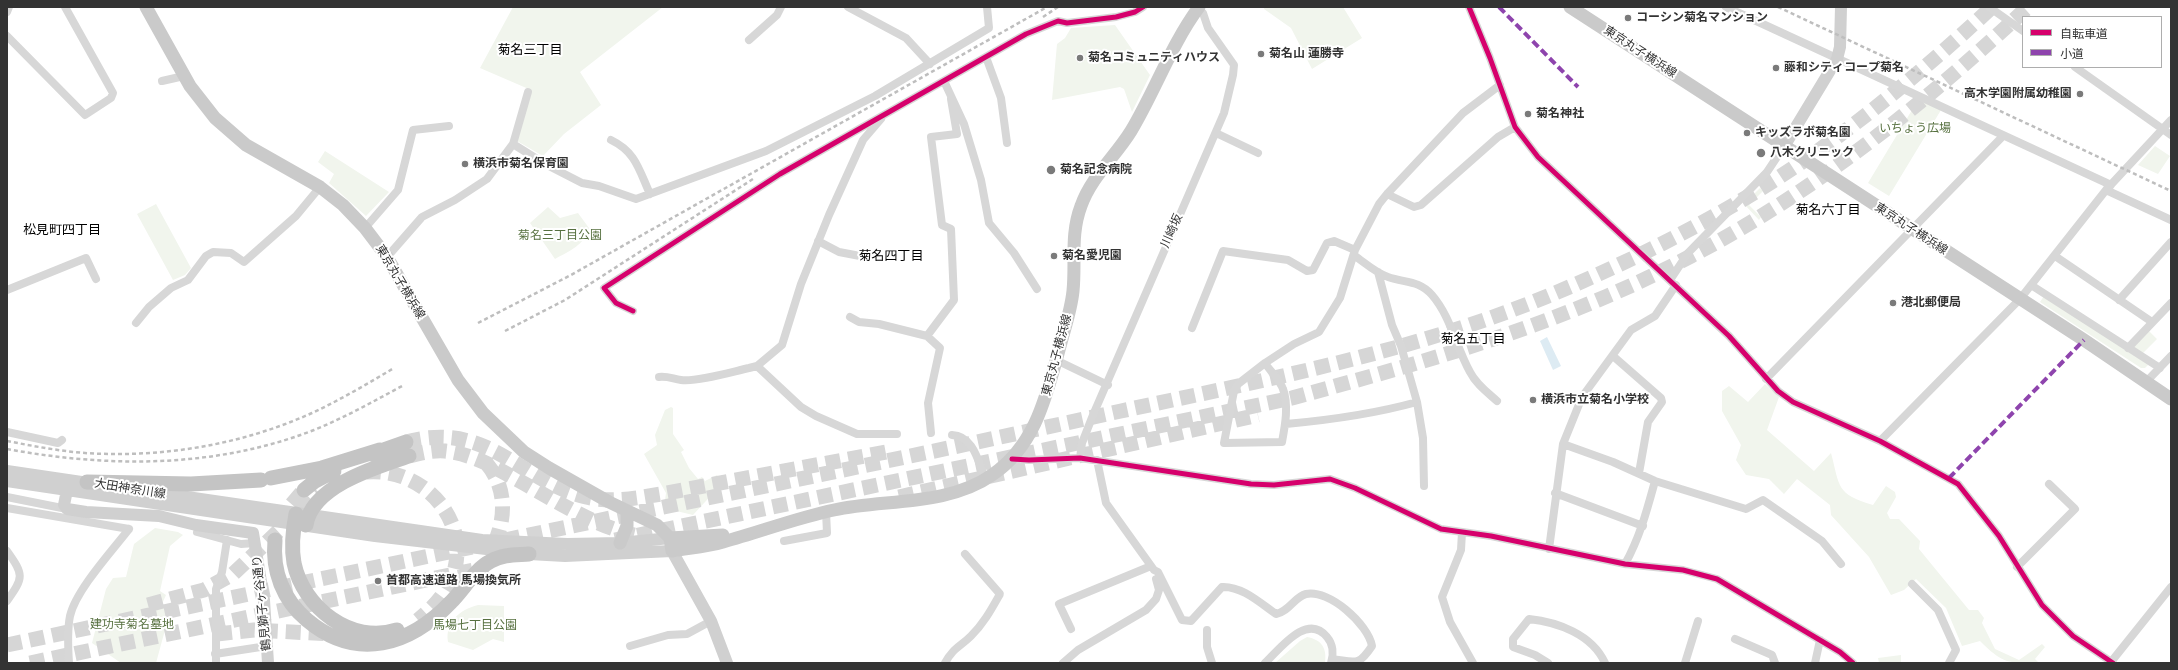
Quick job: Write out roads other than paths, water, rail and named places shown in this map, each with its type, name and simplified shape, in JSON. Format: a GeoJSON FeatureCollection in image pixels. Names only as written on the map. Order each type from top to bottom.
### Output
{"type":"FeatureCollection","features":[{"type":"Feature","properties":{"kind":"highway"},"geometry":{"type":"LineString","coordinates":[[86,482],[191,484],[266,479],[322,468],[380,450],[408,449],[332,489],[317,501],[301,520],[293,549],[297,574],[311,600],[321,611],[343,625],[367,632],[392,631],[418,620]]}},
{"type":"Feature","properties":{"kind":"highway"},"geometry":{"type":"LineString","coordinates":[[304,490],[328,474],[380,450]]}},
{"type":"Feature","properties":{"kind":"highway"},"geometry":{"type":"LineString","coordinates":[[275,540],[274,562],[276,574],[293,606],[303,617],[324,633],[351,643],[365,645],[392,641],[421,628],[444,609],[478,571],[490,561],[508,555],[529,554]]}},
{"type":"Feature","properties":{"kind":"main road","name":"東京丸子横浜線"},"geometry":{"type":"LineString","coordinates":[[146,7],[184,76],[205,107],[246,145],[320,187],[343,205],[365,228],[387,257],[458,380],[483,413],[524,452],[581,488],[657,525],[671,544],[720,543],[826,512],[948,495],[967,490],[986,480],[1012,459],[1026,442],[1037,421],[1047,394],[1072,300],[1073,240],[1081,206],[1094,180],[1130,133],[1183,31],[1199,8]]}},
{"type":"Feature","properties":{"kind":"main road","name":"東京丸子横浜線"},"geometry":{"type":"LineString","coordinates":[[1570,7],[1784,145],[2171,399]]}},
{"type":"Feature","properties":{"kind":"main road"},"geometry":{"type":"LineString","coordinates":[[620,543],[627,526],[627,511]]}},
{"type":"Feature","properties":{"kind":"street"},"geometry":{"type":"LineString","coordinates":[[7,12],[9,7]]}},
{"type":"Feature","properties":{"kind":"street"},"geometry":{"type":"LineString","coordinates":[[7,36],[85,115],[111,98],[113,93],[65,7]]}},
{"type":"Feature","properties":{"kind":"street"},"geometry":{"type":"LineString","coordinates":[[749,40],[777,15],[781,7]]}},
{"type":"Feature","properties":{"kind":"street"},"geometry":{"type":"LineString","coordinates":[[848,7],[906,38],[930,64]]}},
{"type":"Feature","properties":{"kind":"street"},"geometry":{"type":"LineString","coordinates":[[513,144],[545,164],[582,183],[599,186],[636,199],[766,150],[875,96],[989,28],[988,7]]}},
{"type":"Feature","properties":{"kind":"street"},"geometry":{"type":"LineString","coordinates":[[633,311],[616,303],[604,288],[741,198],[1026,34],[1058,21],[1067,23],[1116,17],[1134,12],[1143,7]]}},
{"type":"Feature","properties":{"kind":"street"},"geometry":{"type":"LineString","coordinates":[[1469,7],[1500,85],[1515,128],[1538,157],[1729,336],[1766,379],[1793,402],[1880,441],[1958,484],[1999,536],[2042,605],[2058,623],[2084,644],[2112,663],[2171,587]]}},
{"type":"Feature","properties":{"kind":"street"},"geometry":{"type":"LineString","coordinates":[[1726,7],[2003,136],[2171,220]]}},
{"type":"Feature","properties":{"kind":"street"},"geometry":{"type":"LineString","coordinates":[[1549,549],[1555,493],[1563,444],[1582,397],[1631,330],[1655,316],[1688,253],[1767,172],[1837,59],[1840,48],[1841,7]]}},
{"type":"Feature","properties":{"kind":"street"},"geometry":{"type":"LineString","coordinates":[[1989,7],[2022,30]]}},
{"type":"Feature","properties":{"kind":"street","name":"川崎坂"},"geometry":{"type":"LineString","coordinates":[[1080,458],[1082,443],[1224,113],[1233,75],[1234,64],[1208,28],[1204,13],[1199,8]]}},
{"type":"Feature","properties":{"kind":"street"},"geometry":{"type":"LineString","coordinates":[[986,57],[1000,98],[1007,142]]}},
{"type":"Feature","properties":{"kind":"street"},"geometry":{"type":"LineString","coordinates":[[2076,68],[2171,134]]}},
{"type":"Feature","properties":{"kind":"street"},"geometry":{"type":"LineString","coordinates":[[162,81],[184,76]]}},
{"type":"Feature","properties":{"kind":"street"},"geometry":{"type":"LineString","coordinates":[[944,81],[951,99],[964,124],[981,180],[989,223],[1011,248],[1037,289]]}},
{"type":"Feature","properties":{"kind":"street"},"geometry":{"type":"LineString","coordinates":[[1265,363],[1283,388],[1286,403],[1286,424],[1282,442],[1224,443],[1234,391],[1238,384],[1265,363],[1319,332],[1340,298],[1355,253],[1379,204],[1463,113],[1500,85]]}},
{"type":"Feature","properties":{"kind":"street"},"geometry":{"type":"LineString","coordinates":[[387,257],[422,217],[455,200],[486,179],[513,144],[528,92]]}},
{"type":"Feature","properties":{"kind":"street"},"geometry":{"type":"LineString","coordinates":[[927,336],[954,300],[951,229],[942,225],[931,137],[957,134],[951,99]]}},
{"type":"Feature","properties":{"kind":"street"},"geometry":{"type":"LineString","coordinates":[[660,377],[667,376],[681,380],[692,380],[757,366],[782,345],[801,284],[818,241],[863,140],[885,114]]}},
{"type":"Feature","properties":{"kind":"street"},"geometry":{"type":"LineString","coordinates":[[1880,441],[2020,299],[2109,188],[2162,128],[2171,120]]}},
{"type":"Feature","properties":{"kind":"street"},"geometry":{"type":"LineString","coordinates":[[365,228],[398,190],[413,130],[449,126]]}},
{"type":"Feature","properties":{"kind":"street"},"geometry":{"type":"LineString","coordinates":[[1387,194],[1414,207],[1421,204],[1498,137],[1515,128]]}},
{"type":"Feature","properties":{"kind":"street"},"geometry":{"type":"LineString","coordinates":[[1216,133],[1258,153]]}},
{"type":"Feature","properties":{"kind":"street"},"geometry":{"type":"LineString","coordinates":[[1766,379],[2003,136]]}},
{"type":"Feature","properties":{"kind":"street"},"geometry":{"type":"LineString","coordinates":[[610,140],[624,146],[634,157],[650,194]]}},
{"type":"Feature","properties":{"kind":"street"},"geometry":{"type":"LineString","coordinates":[[136,323],[149,307],[172,288],[188,280],[206,256],[213,252],[231,253],[244,262],[296,216],[320,187]]}},
{"type":"Feature","properties":{"kind":"street"},"geometry":{"type":"LineString","coordinates":[[818,241],[839,252],[860,256]]}},
{"type":"Feature","properties":{"kind":"street"},"geometry":{"type":"LineString","coordinates":[[1192,328],[1223,251],[1288,260],[1307,271],[1313,270],[1326,243],[1334,241],[1355,253],[1378,272],[1389,278],[1416,282],[1432,294],[1446,317],[1470,373],[1479,385],[1497,401]]}},
{"type":"Feature","properties":{"kind":"street"},"geometry":{"type":"LineString","coordinates":[[2119,300],[2170,246]]}},
{"type":"Feature","properties":{"kind":"street"},"geometry":{"type":"LineString","coordinates":[[2055,256],[2152,322]]}},
{"type":"Feature","properties":{"kind":"street"},"geometry":{"type":"LineString","coordinates":[[7,290],[86,258],[96,279]]}},
{"type":"Feature","properties":{"kind":"street"},"geometry":{"type":"LineString","coordinates":[[1378,272],[1392,325],[1401,346],[1417,402],[1423,438],[1424,486]]}},
{"type":"Feature","properties":{"kind":"street"},"geometry":{"type":"LineString","coordinates":[[2031,285],[2160,368]]}},
{"type":"Feature","properties":{"kind":"street"},"geometry":{"type":"LineString","coordinates":[[2128,348],[2171,303]]}},
{"type":"Feature","properties":{"kind":"street"},"geometry":{"type":"LineString","coordinates":[[850,317],[859,322],[879,324],[927,336],[940,348],[928,403],[931,433]]}},
{"type":"Feature","properties":{"kind":"street"},"geometry":{"type":"LineString","coordinates":[[1612,356],[1661,398],[1662,402],[1648,422],[1639,473]]}},
{"type":"Feature","properties":{"kind":"street"},"geometry":{"type":"LineString","coordinates":[[2146,382],[2171,356]]}},
{"type":"Feature","properties":{"kind":"street"},"geometry":{"type":"LineString","coordinates":[[1056,360],[1107,385]]}},
{"type":"Feature","properties":{"kind":"street"},"geometry":{"type":"LineString","coordinates":[[757,366],[801,407],[816,416],[857,434],[897,434]]}},
{"type":"Feature","properties":{"kind":"street"},"geometry":{"type":"LineString","coordinates":[[1286,424],[1338,419],[1391,410],[1417,402]]}},
{"type":"Feature","properties":{"kind":"street"},"geometry":{"type":"LineString","coordinates":[[7,432],[58,443],[62,440]]}},
{"type":"Feature","properties":{"kind":"street"},"geometry":{"type":"LineString","coordinates":[[952,435],[961,435],[971,444],[986,480]]}},
{"type":"Feature","properties":{"kind":"street"},"geometry":{"type":"LineString","coordinates":[[1563,444],[1639,473],[1655,482],[1746,508],[1763,500],[1822,541],[1841,564]]}},
{"type":"Feature","properties":{"kind":"street"},"geometry":{"type":"LineString","coordinates":[[1012,459],[1029,460],[1080,458],[1251,484],[1274,485],[1317,479],[1330,479],[1355,488],[1441,529],[1625,564],[1681,569],[1717,579],[1840,652],[1852,663]]}},
{"type":"Feature","properties":{"kind":"street"},"geometry":{"type":"LineString","coordinates":[[1063,663],[1078,650],[1146,610],[1156,599],[1159,590],[1152,568],[1106,503],[1097,460]]}},
{"type":"Feature","properties":{"kind":"street","name":"大田神奈川線"},"geometry":{"type":"LineString","coordinates":[[7,471],[86,482],[253,512]]}},
{"type":"Feature","properties":{"kind":"street","name":"大田神奈川線"},"geometry":{"type":"LineString","coordinates":[[7,481],[67,490],[253,512]]}},
{"type":"Feature","properties":{"kind":"street"},"geometry":{"type":"LineString","coordinates":[[1625,564],[1636,544],[1643,526],[1655,482]]}},
{"type":"Feature","properties":{"kind":"street"},"geometry":{"type":"LineString","coordinates":[[2017,567],[2075,509],[2049,484]]}},
{"type":"Feature","properties":{"kind":"street"},"geometry":{"type":"LineString","coordinates":[[67,490],[64,505],[67,509]]}},
{"type":"Feature","properties":{"kind":"street"},"geometry":{"type":"LineString","coordinates":[[1555,493],[1643,526]]}},
{"type":"Feature","properties":{"kind":"street"},"geometry":{"type":"LineString","coordinates":[[7,497],[67,509]]}},
{"type":"Feature","properties":{"kind":"street"},"geometry":{"type":"LineString","coordinates":[[7,508],[129,529],[102,562],[74,605],[70,617],[69,663]]}},
{"type":"Feature","properties":{"kind":"street","name":"大田神奈川線"},"geometry":{"type":"LineString","coordinates":[[67,509],[86,512],[159,516],[196,525],[253,532],[255,543]]}},
{"type":"Feature","properties":{"kind":"street"},"geometry":{"type":"LineString","coordinates":[[253,512],[450,546],[529,554],[565,556],[671,544]]}},
{"type":"Feature","properties":{"kind":"street"},"geometry":{"type":"LineString","coordinates":[[784,541],[827,533],[826,512]]}},
{"type":"Feature","properties":{"kind":"street"},"geometry":{"type":"LineString","coordinates":[[301,520],[482,540],[567,544],[671,544]]}},
{"type":"Feature","properties":{"kind":"street"},"geometry":{"type":"LineString","coordinates":[[197,532],[241,544],[255,543]]}},
{"type":"Feature","properties":{"kind":"street"},"geometry":{"type":"LineString","coordinates":[[1462,532],[1461,550],[1442,597],[1450,622],[1473,663]]}},
{"type":"Feature","properties":{"kind":"street"},"geometry":{"type":"LineString","coordinates":[[216,663],[216,589],[222,572],[227,540]]}},
{"type":"Feature","properties":{"kind":"street","name":"鶴見獅子ヶ谷通り"},"geometry":{"type":"LineString","coordinates":[[255,543],[264,600],[268,663]]}},
{"type":"Feature","properties":{"kind":"street"},"geometry":{"type":"LineString","coordinates":[[671,544],[711,621],[727,663]]}},
{"type":"Feature","properties":{"kind":"street"},"geometry":{"type":"LineString","coordinates":[[7,551],[20,569],[19,583],[7,601]]}},
{"type":"Feature","properties":{"kind":"street"},"geometry":{"type":"LineString","coordinates":[[945,663],[952,651],[970,638],[987,619],[1000,594],[965,554]]}},
{"type":"Feature","properties":{"kind":"street"},"geometry":{"type":"LineString","coordinates":[[1071,629],[1059,604],[1152,568]]}},
{"type":"Feature","properties":{"kind":"street"},"geometry":{"type":"LineString","coordinates":[[1152,568],[1158,572],[1172,604],[1183,620],[1191,621],[1222,587],[1232,587],[1246,593],[1276,614],[1284,612],[1305,594],[1313,594],[1327,599],[1348,610],[1360,623],[1371,640],[1372,646],[1363,659],[1358,662],[1332,661],[1333,651],[1328,637],[1317,629],[1309,627],[1297,633],[1265,663]]}},
{"type":"Feature","properties":{"kind":"street"},"geometry":{"type":"LineString","coordinates":[[1912,584],[1938,610],[1956,650],[1949,663]]}},
{"type":"Feature","properties":{"kind":"street"},"geometry":{"type":"LineString","coordinates":[[1548,663],[1535,655],[1513,647],[1513,638],[1529,619],[1553,622],[1582,637],[1605,663]]}},
{"type":"Feature","properties":{"kind":"street"},"geometry":{"type":"LineString","coordinates":[[630,646],[668,635],[687,634],[711,621]]}},
{"type":"Feature","properties":{"kind":"street"},"geometry":{"type":"LineString","coordinates":[[1685,663],[1698,621]]}},
{"type":"Feature","properties":{"kind":"street"},"geometry":{"type":"LineString","coordinates":[[1208,630],[1207,647],[1212,663]]}},
{"type":"Feature","properties":{"kind":"street"},"geometry":{"type":"LineString","coordinates":[[1735,639],[1772,655],[1775,663]]}},
{"type":"Feature","properties":{"kind":"street"},"geometry":{"type":"LineString","coordinates":[[1815,663],[1820,640]]}},
{"type":"Feature","properties":{"kind":"street"},"geometry":{"type":"LineString","coordinates":[[216,654],[267,646]]}},
{"type":"Feature","properties":{"kind":"tunnel"},"geometry":{"type":"LineString","coordinates":[[505,540],[967,444],[1284,376],[1391,349],[1497,316],[1581,282],[1648,251],[1712,217],[1775,180],[1805,160],[1878,106],[1947,48],[1992,7]]}},
{"type":"Feature","properties":{"kind":"tunnel"},"geometry":{"type":"LineString","coordinates":[[615,540],[1292,398],[1394,370],[1546,321],[1644,280],[1737,231],[1782,203],[1868,143],[1909,111],[1989,43],[2028,7]]}},
{"type":"Feature","properties":{"kind":"tunnel"},"geometry":{"type":"LineString","coordinates":[[899,497],[1258,415]]}},
{"type":"Feature","properties":{"kind":"tunnel"},"geometry":{"type":"LineString","coordinates":[[406,442],[435,437],[459,439],[481,445],[562,489],[586,497],[605,500],[661,494],[886,452]]}},
{"type":"Feature","properties":{"kind":"tunnel"},"geometry":{"type":"LineString","coordinates":[[409,456],[427,452],[445,451],[482,461],[588,518],[618,531],[634,535]]}},
{"type":"Feature","properties":{"kind":"tunnel"},"geometry":{"type":"LineString","coordinates":[[487,464],[499,484],[502,506],[500,529],[491,550]]}},
{"type":"Feature","properties":{"kind":"tunnel"},"geometry":{"type":"LineString","coordinates":[[366,472],[386,473],[405,478],[422,487],[436,499],[447,514],[455,532],[457,551],[454,572],[440,599],[418,620]]}},
{"type":"Feature","properties":{"kind":"tunnel"},"geometry":{"type":"LineString","coordinates":[[280,524],[287,510],[304,490]]}},
{"type":"Feature","properties":{"kind":"tunnel"},"geometry":{"type":"LineString","coordinates":[[148,605],[204,590],[233,574],[319,493]]}},
{"type":"Feature","properties":{"kind":"tunnel"},"geometry":{"type":"LineString","coordinates":[[7,645],[472,547]]}},
{"type":"Feature","properties":{"kind":"tunnel"},"geometry":{"type":"LineString","coordinates":[[30,663],[488,567]]}},
{"type":"Feature","properties":{"kind":"tunnel"},"geometry":{"type":"LineString","coordinates":[[217,634],[254,630],[332,634]]}},
{"type":"Feature","properties":{"kind":"railway"},"geometry":{"type":"LineString","coordinates":[[478,323],[571,275],[1047,7]]}},
{"type":"Feature","properties":{"kind":"railway"},"geometry":{"type":"LineString","coordinates":[[1043,17],[1058,7]]}},
{"type":"Feature","properties":{"kind":"railway"},"geometry":{"type":"LineString","coordinates":[[1778,7],[2171,191]]}},
{"type":"Feature","properties":{"kind":"railway"},"geometry":{"type":"LineString","coordinates":[[505,331],[565,300],[753,179]]}},
{"type":"Feature","properties":{"kind":"railway"},"geometry":{"type":"LineString","coordinates":[[7,441],[66,451],[114,454],[172,451],[201,447],[257,433],[312,413],[364,386],[394,368]]}},
{"type":"Feature","properties":{"kind":"railway"},"geometry":{"type":"LineString","coordinates":[[7,449],[46,455],[124,461],[162,461],[201,458],[239,452],[277,443],[314,430],[349,414],[404,385]]}},
{"type":"Feature","properties":{"kind":"place","name":"コーシン菊名マンション"},"geometry":{"type":"Point","coordinates":[1628,18]}},
{"type":"Feature","properties":{"kind":"place","name":"菊名山 蓮勝寺"},"geometry":{"type":"Point","coordinates":[1261,54]}},
{"type":"Feature","properties":{"kind":"place","name":"菊名コミュニティハウス"},"geometry":{"type":"Point","coordinates":[1080,58]}},
{"type":"Feature","properties":{"kind":"place","name":"藤和シティコープ菊名"},"geometry":{"type":"Point","coordinates":[1776,68]}},
{"type":"Feature","properties":{"kind":"place","name":"高木学園附属幼稚園"},"geometry":{"type":"Point","coordinates":[2080,94]}},
{"type":"Feature","properties":{"kind":"place","name":"菊名神社"},"geometry":{"type":"Point","coordinates":[1528,114]}},
{"type":"Feature","properties":{"kind":"place","name":"キッズラボ菊名園"},"geometry":{"type":"Point","coordinates":[1747,133]}},
{"type":"Feature","properties":{"kind":"place","name":"八木クリニック"},"geometry":{"type":"Point","coordinates":[1761,153]}},
{"type":"Feature","properties":{"kind":"place","name":"横浜市菊名保育園"},"geometry":{"type":"Point","coordinates":[465,164]}},
{"type":"Feature","properties":{"kind":"place","name":"菊名記念病院"},"geometry":{"type":"Point","coordinates":[1051,170]}},
{"type":"Feature","properties":{"kind":"place","name":"菊名愛児園"},"geometry":{"type":"Point","coordinates":[1054,256]}},
{"type":"Feature","properties":{"kind":"place","name":"港北郵便局"},"geometry":{"type":"Point","coordinates":[1893,303]}},
{"type":"Feature","properties":{"kind":"place","name":"横浜市立菊名小学校"},"geometry":{"type":"Point","coordinates":[1533,400]}},
{"type":"Feature","properties":{"kind":"place","name":"首都高速道路 馬場換気所"},"geometry":{"type":"Point","coordinates":[378,581]}},
{"type":"Feature","properties":{"kind":"district","name":"菊名三丁目"},"geometry":{"type":"Point","coordinates":[530,50]}},
{"type":"Feature","properties":{"kind":"district","name":"菊名六丁目"},"geometry":{"type":"Point","coordinates":[1828,210]}},
{"type":"Feature","properties":{"kind":"district","name":"松見町四丁目"},"geometry":{"type":"Point","coordinates":[62,230]}},
{"type":"Feature","properties":{"kind":"district","name":"菊名四丁目"},"geometry":{"type":"Point","coordinates":[891,256]}},
{"type":"Feature","properties":{"kind":"district","name":"菊名五丁目"},"geometry":{"type":"Point","coordinates":[1473,339]}},
{"type":"Feature","properties":{"kind":"park label","name":"いちょう広場"},"geometry":{"type":"Point","coordinates":[1915,129]}},
{"type":"Feature","properties":{"kind":"park label","name":"菊名三丁目公園"},"geometry":{"type":"Point","coordinates":[560,236]}},
{"type":"Feature","properties":{"kind":"park label","name":"建功寺菊名墓地"},"geometry":{"type":"Point","coordinates":[132,625]}},
{"type":"Feature","properties":{"kind":"park label","name":"馬場七丁目公園"},"geometry":{"type":"Point","coordinates":[475,626]}}]}
